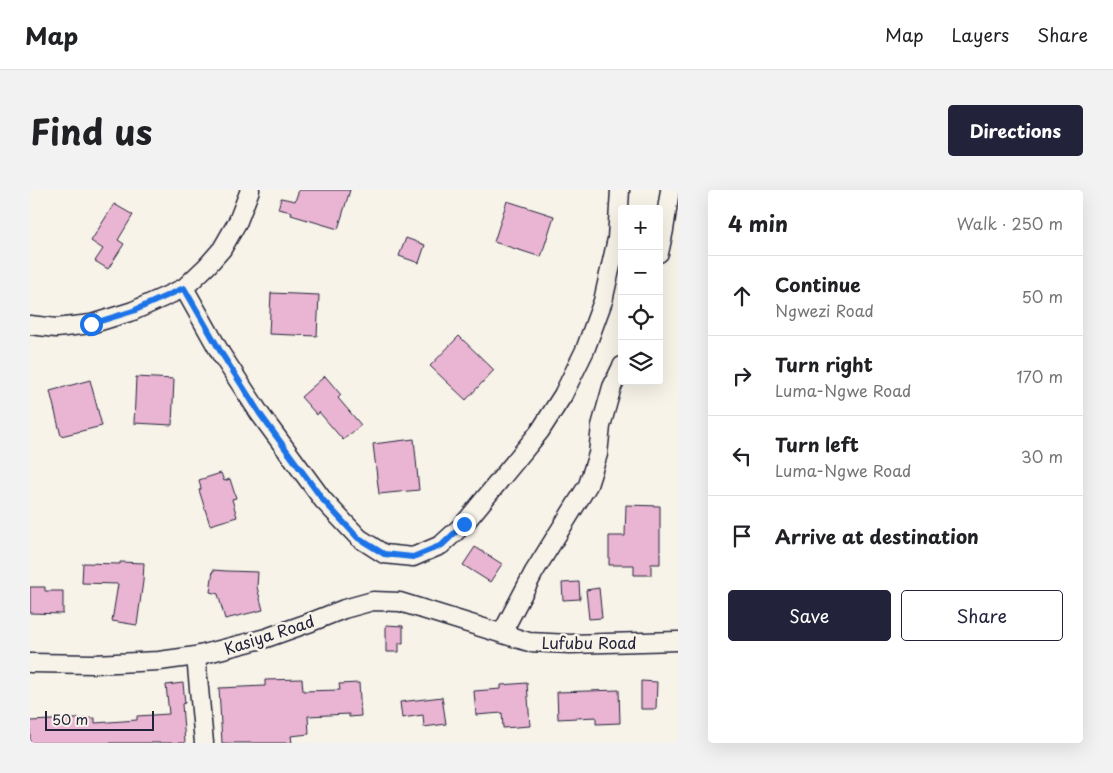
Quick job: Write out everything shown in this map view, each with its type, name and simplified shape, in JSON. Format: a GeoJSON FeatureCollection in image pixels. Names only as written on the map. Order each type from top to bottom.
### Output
{"type":"FeatureCollection","features":[{"type":"Feature","properties":{"kind":"street"},"geometry":{"type":"LineString","coordinates":[[30,325],[56,328],[91,324],[133,311],[184,288],[222,249],[238,221],[250,190]]}},
{"type":"Feature","properties":{"kind":"street"},"geometry":{"type":"LineString","coordinates":[[184,288],[222,354],[260,414],[323,500],[358,538],[384,554],[413,557],[442,545],[464,524],[540,431],[563,394],[585,350],[603,300],[617,239],[620,190]]}},
{"type":"Feature","properties":{"kind":"street"},"geometry":{"type":"LineString","coordinates":[[660,250],[670,190]]}},
{"type":"Feature","properties":{"kind":"street"},"geometry":{"type":"LineString","coordinates":[[502,633],[534,572],[588,485],[598,454],[601,426],[612,387],[618,374]]}},
{"type":"Feature","properties":{"kind":"street","name":"Kasiya Road"},"geometry":{"type":"LineString","coordinates":[[30,663],[94,664],[160,661],[196,656],[266,638],[344,609],[373,601],[400,602],[502,633]]}},
{"type":"Feature","properties":{"kind":"street","name":"Lufubu Road"},"geometry":{"type":"LineString","coordinates":[[502,633],[529,642],[570,644],[678,641]]}},
{"type":"Feature","properties":{"kind":"street"},"geometry":{"type":"LineString","coordinates":[[196,656],[204,743]]}},
{"type":"Feature","properties":{"kind":"building"},"geometry":{"type":"Polygon","coordinates":[[[299,190],[350,190],[338,229],[291,215],[292,212],[278,209],[281,198],[295,201],[299,190]]]}},
{"type":"Feature","properties":{"kind":"building"},"geometry":{"type":"Polygon","coordinates":[[[507,201],[554,216],[541,257],[494,242],[507,201]]]}},
{"type":"Feature","properties":{"kind":"building"},"geometry":{"type":"Polygon","coordinates":[[[114,204],[133,215],[118,240],[124,244],[108,269],[95,261],[103,249],[91,241],[114,204]]]}},
{"type":"Feature","properties":{"kind":"building"},"geometry":{"type":"Polygon","coordinates":[[[406,238],[425,245],[419,263],[399,256],[406,238]]]}},
{"type":"Feature","properties":{"kind":"building"},"geometry":{"type":"Polygon","coordinates":[[[271,293],[319,295],[317,336],[269,334],[271,293]]]}},
{"type":"Feature","properties":{"kind":"building"},"geometry":{"type":"Polygon","coordinates":[[[459,336],[494,370],[466,400],[430,366],[459,336]]]}},
{"type":"Feature","properties":{"kind":"building"},"geometry":{"type":"Polygon","coordinates":[[[325,376],[341,395],[338,398],[361,425],[343,440],[319,412],[317,415],[301,397],[325,376]]]}},
{"type":"Feature","properties":{"kind":"building"},"geometry":{"type":"Polygon","coordinates":[[[136,377],[174,379],[172,425],[134,423],[136,377]]]}},
{"type":"Feature","properties":{"kind":"building"},"geometry":{"type":"Polygon","coordinates":[[[90,380],[102,426],[61,436],[50,391],[90,380]]]}},
{"type":"Feature","properties":{"kind":"building"},"geometry":{"type":"Polygon","coordinates":[[[414,439],[419,490],[379,494],[373,444],[414,439]]]}},
{"type":"Feature","properties":{"kind":"building"},"geometry":{"type":"Polygon","coordinates":[[[221,473],[224,481],[230,479],[236,498],[232,499],[237,517],[210,525],[199,490],[201,489],[199,480],[221,473]]]}},
{"type":"Feature","properties":{"kind":"building"},"geometry":{"type":"Polygon","coordinates":[[[626,505],[660,506],[660,564],[651,564],[651,575],[634,575],[634,565],[609,565],[609,536],[625,536],[626,505]]]}},
{"type":"Feature","properties":{"kind":"building"},"geometry":{"type":"Polygon","coordinates":[[[475,547],[502,564],[490,582],[463,565],[475,547]]]}},
{"type":"Feature","properties":{"kind":"building"},"geometry":{"type":"Polygon","coordinates":[[[120,562],[144,563],[137,625],[112,621],[118,584],[82,583],[83,563],[120,564],[120,562]]]}},
{"type":"Feature","properties":{"kind":"building"},"geometry":{"type":"Polygon","coordinates":[[[213,570],[258,572],[257,587],[263,610],[225,619],[218,594],[210,592],[213,570]]]}},
{"type":"Feature","properties":{"kind":"building"},"geometry":{"type":"Polygon","coordinates":[[[579,582],[580,599],[563,600],[562,583],[579,582]]]}},
{"type":"Feature","properties":{"kind":"building"},"geometry":{"type":"Polygon","coordinates":[[[30,587],[45,587],[45,591],[63,591],[63,614],[30,613],[30,587]]]}},
{"type":"Feature","properties":{"kind":"building"},"geometry":{"type":"Polygon","coordinates":[[[599,588],[602,618],[589,619],[586,590],[599,588]]]}},
{"type":"Feature","properties":{"kind":"building"},"geometry":{"type":"Polygon","coordinates":[[[386,625],[403,626],[403,643],[399,643],[399,652],[386,652],[386,625]]]}},
{"type":"Feature","properties":{"kind":"building"},"geometry":{"type":"Polygon","coordinates":[[[302,679],[303,691],[340,690],[339,684],[359,683],[361,716],[349,717],[349,714],[308,716],[309,734],[291,736],[292,743],[222,743],[219,688],[265,686],[265,680],[302,679]]]}},
{"type":"Feature","properties":{"kind":"building"},"geometry":{"type":"Polygon","coordinates":[[[641,681],[657,682],[656,709],[641,709],[641,681]]]}},
{"type":"Feature","properties":{"kind":"building"},"geometry":{"type":"Polygon","coordinates":[[[183,683],[185,703],[182,704],[185,743],[30,743],[30,721],[95,718],[95,723],[137,720],[137,716],[169,714],[166,685],[183,683]]]}},
{"type":"Feature","properties":{"kind":"building"},"geometry":{"type":"Polygon","coordinates":[[[527,683],[530,726],[503,728],[502,713],[476,715],[474,691],[501,689],[501,685],[527,683]]]}},
{"type":"Feature","properties":{"kind":"building"},"geometry":{"type":"Polygon","coordinates":[[[619,690],[620,723],[596,724],[596,717],[558,719],[557,692],[619,690]]]}},
{"type":"Feature","properties":{"kind":"building"},"geometry":{"type":"Polygon","coordinates":[[[442,697],[446,724],[424,727],[423,715],[402,718],[400,702],[442,697]]]}},
{"type":"Feature","properties":{"kind":"route"},"geometry":{"type":"LineString","coordinates":[[91,324],[133,311],[184,288],[222,354],[260,414],[323,500],[358,538],[384,554],[413,557],[442,545],[464,524]]}}]}
